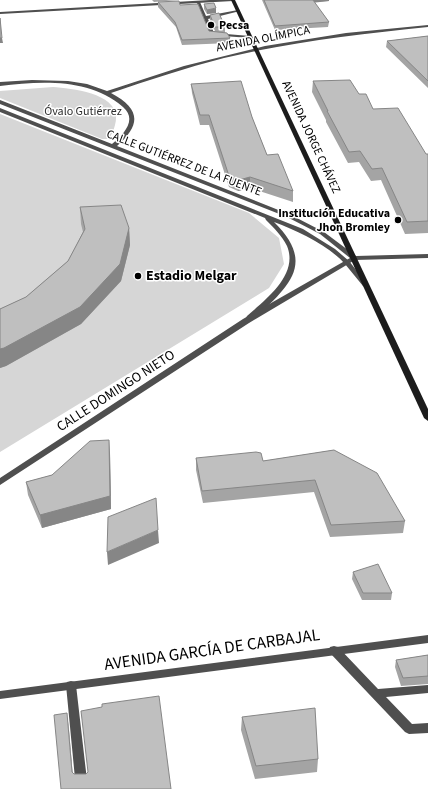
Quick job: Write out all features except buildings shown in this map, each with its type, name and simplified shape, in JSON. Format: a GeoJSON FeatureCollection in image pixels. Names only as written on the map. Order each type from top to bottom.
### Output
{"type":"FeatureCollection","features":[{"type":"Feature","properties":{"kind":"main road","name":"AVENIDA JORGE CHÁVEZ"},"geometry":{"type":"LineString","coordinates":[[233,0],[350,260],[366,285],[428,418]]}},
{"type":"Feature","properties":{"kind":"street"},"geometry":{"type":"LineString","coordinates":[[0,13],[233,0]]}},
{"type":"Feature","properties":{"kind":"street"},"geometry":{"type":"LineString","coordinates":[[198,2],[212,34],[250,37]]}},
{"type":"Feature","properties":{"kind":"street"},"geometry":{"type":"LineString","coordinates":[[205,18],[238,11]]}},
{"type":"Feature","properties":{"kind":"street","name":"AVENIDA OLÍMPICA"},"geometry":{"type":"LineString","coordinates":[[107,93],[180,67],[256,49],[346,35],[428,26]]}},
{"type":"Feature","properties":{"kind":"street"},"geometry":{"type":"LineString","coordinates":[[0,84],[43,81],[67,82],[89,86],[122,101],[131,112],[132,123],[126,135],[112,147]]}},
{"type":"Feature","properties":{"kind":"street","name":"CALLE GUTIÉRREZ DE LA FUENTE"},"geometry":{"type":"LineString","coordinates":[[0,102],[289,216],[322,233],[350,260]]}},
{"type":"Feature","properties":{"kind":"street","name":"CALLE GUTIÉRREZ DE LA FUENTE"},"geometry":{"type":"LineString","coordinates":[[0,110],[262,213]]}},
{"type":"Feature","properties":{"kind":"street","name":"AVENIDA JORGE CHÁVEZ"},"geometry":{"type":"LineString","coordinates":[[262,213],[301,230],[350,260]]}},
{"type":"Feature","properties":{"kind":"street","name":"CALLE DOMINGO NIETO"},"geometry":{"type":"LineString","coordinates":[[246,321],[280,290],[292,272],[293,255],[287,237],[262,213]]}},
{"type":"Feature","properties":{"kind":"street"},"geometry":{"type":"LineString","coordinates":[[350,260],[428,256]]}},
{"type":"Feature","properties":{"kind":"street","name":"CALLE DOMINGO NIETO"},"geometry":{"type":"LineString","coordinates":[[0,482],[246,321],[350,260]]}},
{"type":"Feature","properties":{"kind":"street","name":"AVENIDA GARCÍA DE CARBAJAL"},"geometry":{"type":"LineString","coordinates":[[0,695],[334,650],[428,639]]}},
{"type":"Feature","properties":{"kind":"street"},"geometry":{"type":"LineString","coordinates":[[334,650],[409,729],[428,728]]}},
{"type":"Feature","properties":{"kind":"street"},"geometry":{"type":"LineString","coordinates":[[71,685],[82,789]]}},
{"type":"Feature","properties":{"kind":"street"},"geometry":{"type":"LineString","coordinates":[[376,694],[428,689]]}},
{"type":"Feature","properties":{"kind":"green space","name":"Óvalo Gutiérrez"},"geometry":{"type":"Polygon","coordinates":[[[53,87],[84,91],[105,99],[112,106],[116,114],[115,125],[109,139],[102,139],[0,98],[0,91],[53,87]]]}},
{"type":"Feature","properties":{"kind":"green space","name":"Estadio Melgar"},"geometry":{"type":"Polygon","coordinates":[[[0,114],[249,213],[279,238],[284,264],[269,288],[0,452],[0,114]]]}},
{"type":"Feature","properties":{"kind":"place","name":"Pecsa"},"geometry":{"type":"Point","coordinates":[211,25]}},
{"type":"Feature","properties":{"kind":"place","name":"Institución Educativa Jhon Bromley"},"geometry":{"type":"Point","coordinates":[398,220]}},
{"type":"Feature","properties":{"kind":"place","name":"Estadio Melgar"},"geometry":{"type":"Point","coordinates":[138,276]}}]}
